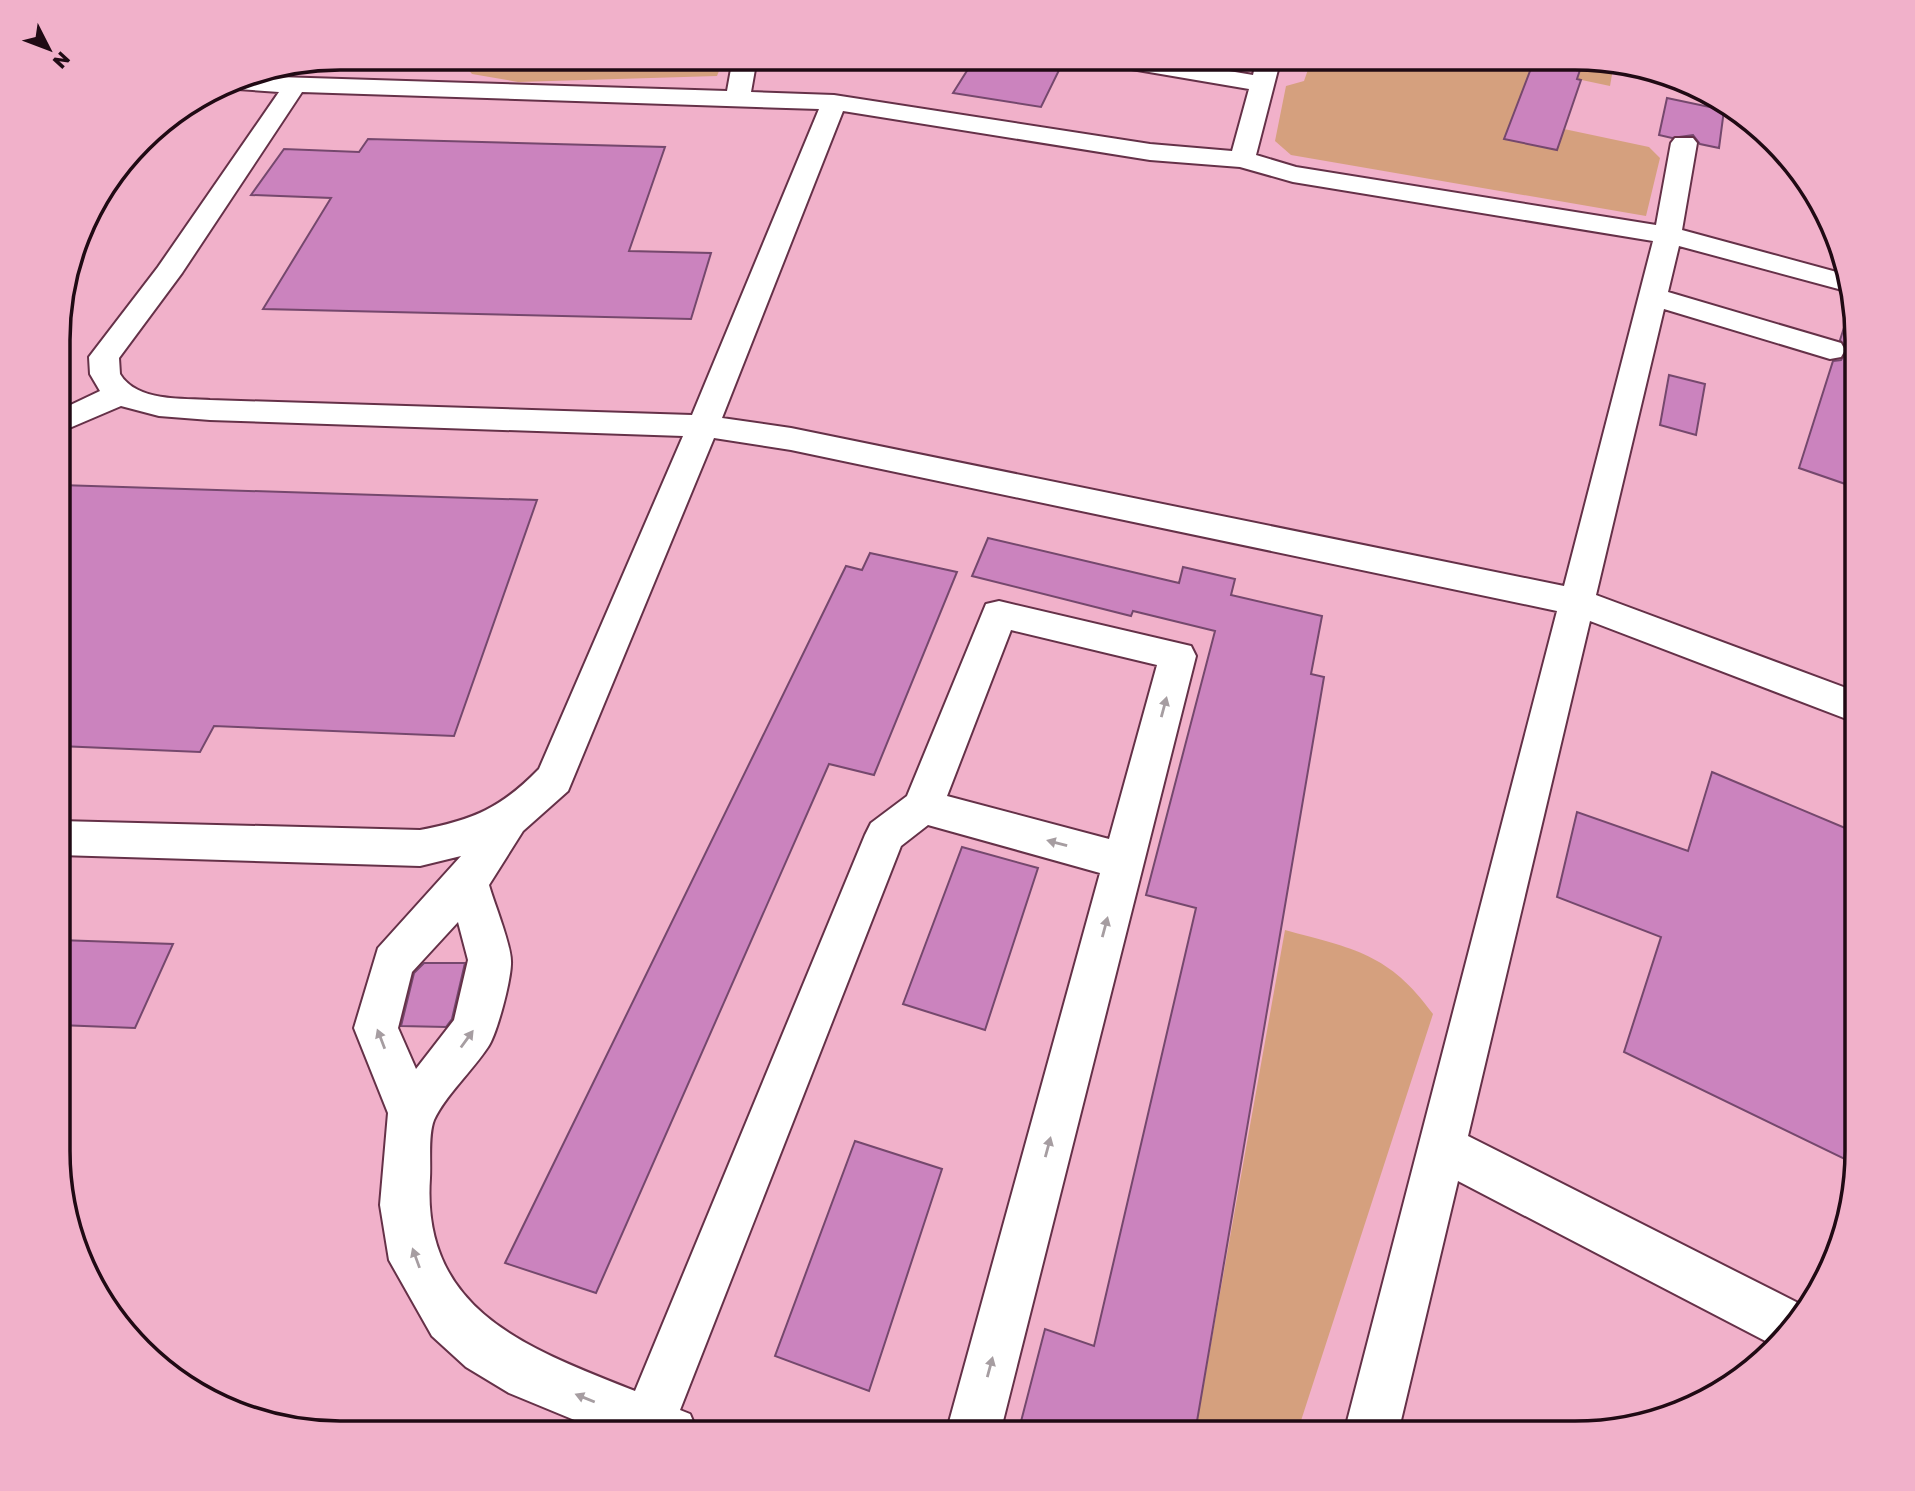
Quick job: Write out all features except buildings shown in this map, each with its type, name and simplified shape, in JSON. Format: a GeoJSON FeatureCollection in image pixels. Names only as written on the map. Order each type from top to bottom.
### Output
{"type":"FeatureCollection","features":[{"type":"Feature","properties":{"kind":"lane"},"geometry":{"type":"LineString","coordinates":[[738,98],[743,70]]}},
{"type":"Feature","properties":{"kind":"lane"},"geometry":{"type":"LineString","coordinates":[[1242,159],[1266,71]]}},
{"type":"Feature","properties":{"kind":"lane"},"geometry":{"type":"LineString","coordinates":[[254,84],[834,102],[1150,152],[1242,159],[1293,174],[1668,234],[1839,281]]}},
{"type":"Feature","properties":{"kind":"lane"},"geometry":{"type":"LineString","coordinates":[[295,85],[168,273],[104,357],[102,373],[112,387],[134,401],[210,410],[703,426],[791,439],[1577,602],[1845,703]]}},
{"type":"Feature","properties":{"kind":"lane"},"geometry":{"type":"LineString","coordinates":[[70,838],[420,848],[464,839],[507,823],[530,807],[554,779],[703,426],[834,102]]}},
{"type":"Feature","properties":{"kind":"lane"},"geometry":{"type":"LineString","coordinates":[[1374,1421],[1653,296],[1668,234],[1684,143]]}},
{"type":"Feature","properties":{"kind":"lane"},"geometry":{"type":"LineString","coordinates":[[1653,296],[1830,350]]}},
{"type":"Feature","properties":{"kind":"lane"},"geometry":{"type":"LineString","coordinates":[[70,417],[122,393]]}},
{"type":"Feature","properties":{"kind":"lane"},"geometry":{"type":"LineString","coordinates":[[663,1421],[886,835],[923,807],[999,614],[1178,656],[976,1421]]}},
{"type":"Feature","properties":{"kind":"lane"},"geometry":{"type":"LineString","coordinates":[[923,807],[1122,861]]}},
{"type":"Feature","properties":{"kind":"lane"},"geometry":{"type":"LineString","coordinates":[[507,823],[467,882],[393,962],[376,1028],[411,1113],[404,1205],[414,1260],[450,1318],[484,1349],[527,1374],[643,1421]]}},
{"type":"Feature","properties":{"kind":"lane"},"geometry":{"type":"LineString","coordinates":[[411,1113],[474,1030],[490,960],[467,882]]}},
{"type":"Feature","properties":{"kind":"lane"},"geometry":{"type":"LineString","coordinates":[[1441,1147],[1783,1323]]}},
{"type":"Feature","properties":{"kind":"shaded area"},"geometry":{"type":"Polygon","coordinates":[[[468,70],[719,70],[717,76],[518,82],[472,74],[468,70]]]}},
{"type":"Feature","properties":{"kind":"shaded area"},"geometry":{"type":"Polygon","coordinates":[[[1308,70],[1531,70],[1505,139],[1557,150],[1564,129],[1649,147],[1660,158],[1646,216],[1291,155],[1275,141],[1286,86],[1304,81],[1308,70]]]}},
{"type":"Feature","properties":{"kind":"shaded area"},"geometry":{"type":"Polygon","coordinates":[[[1580,70],[1612,72],[1610,86],[1577,79],[1580,70]]]}},
{"type":"Feature","properties":{"kind":"shaded area"},"geometry":{"type":"Polygon","coordinates":[[[1285,930],[1368,956],[1401,978],[1433,1014],[1301,1421],[1197,1421],[1285,930]]]}}]}
